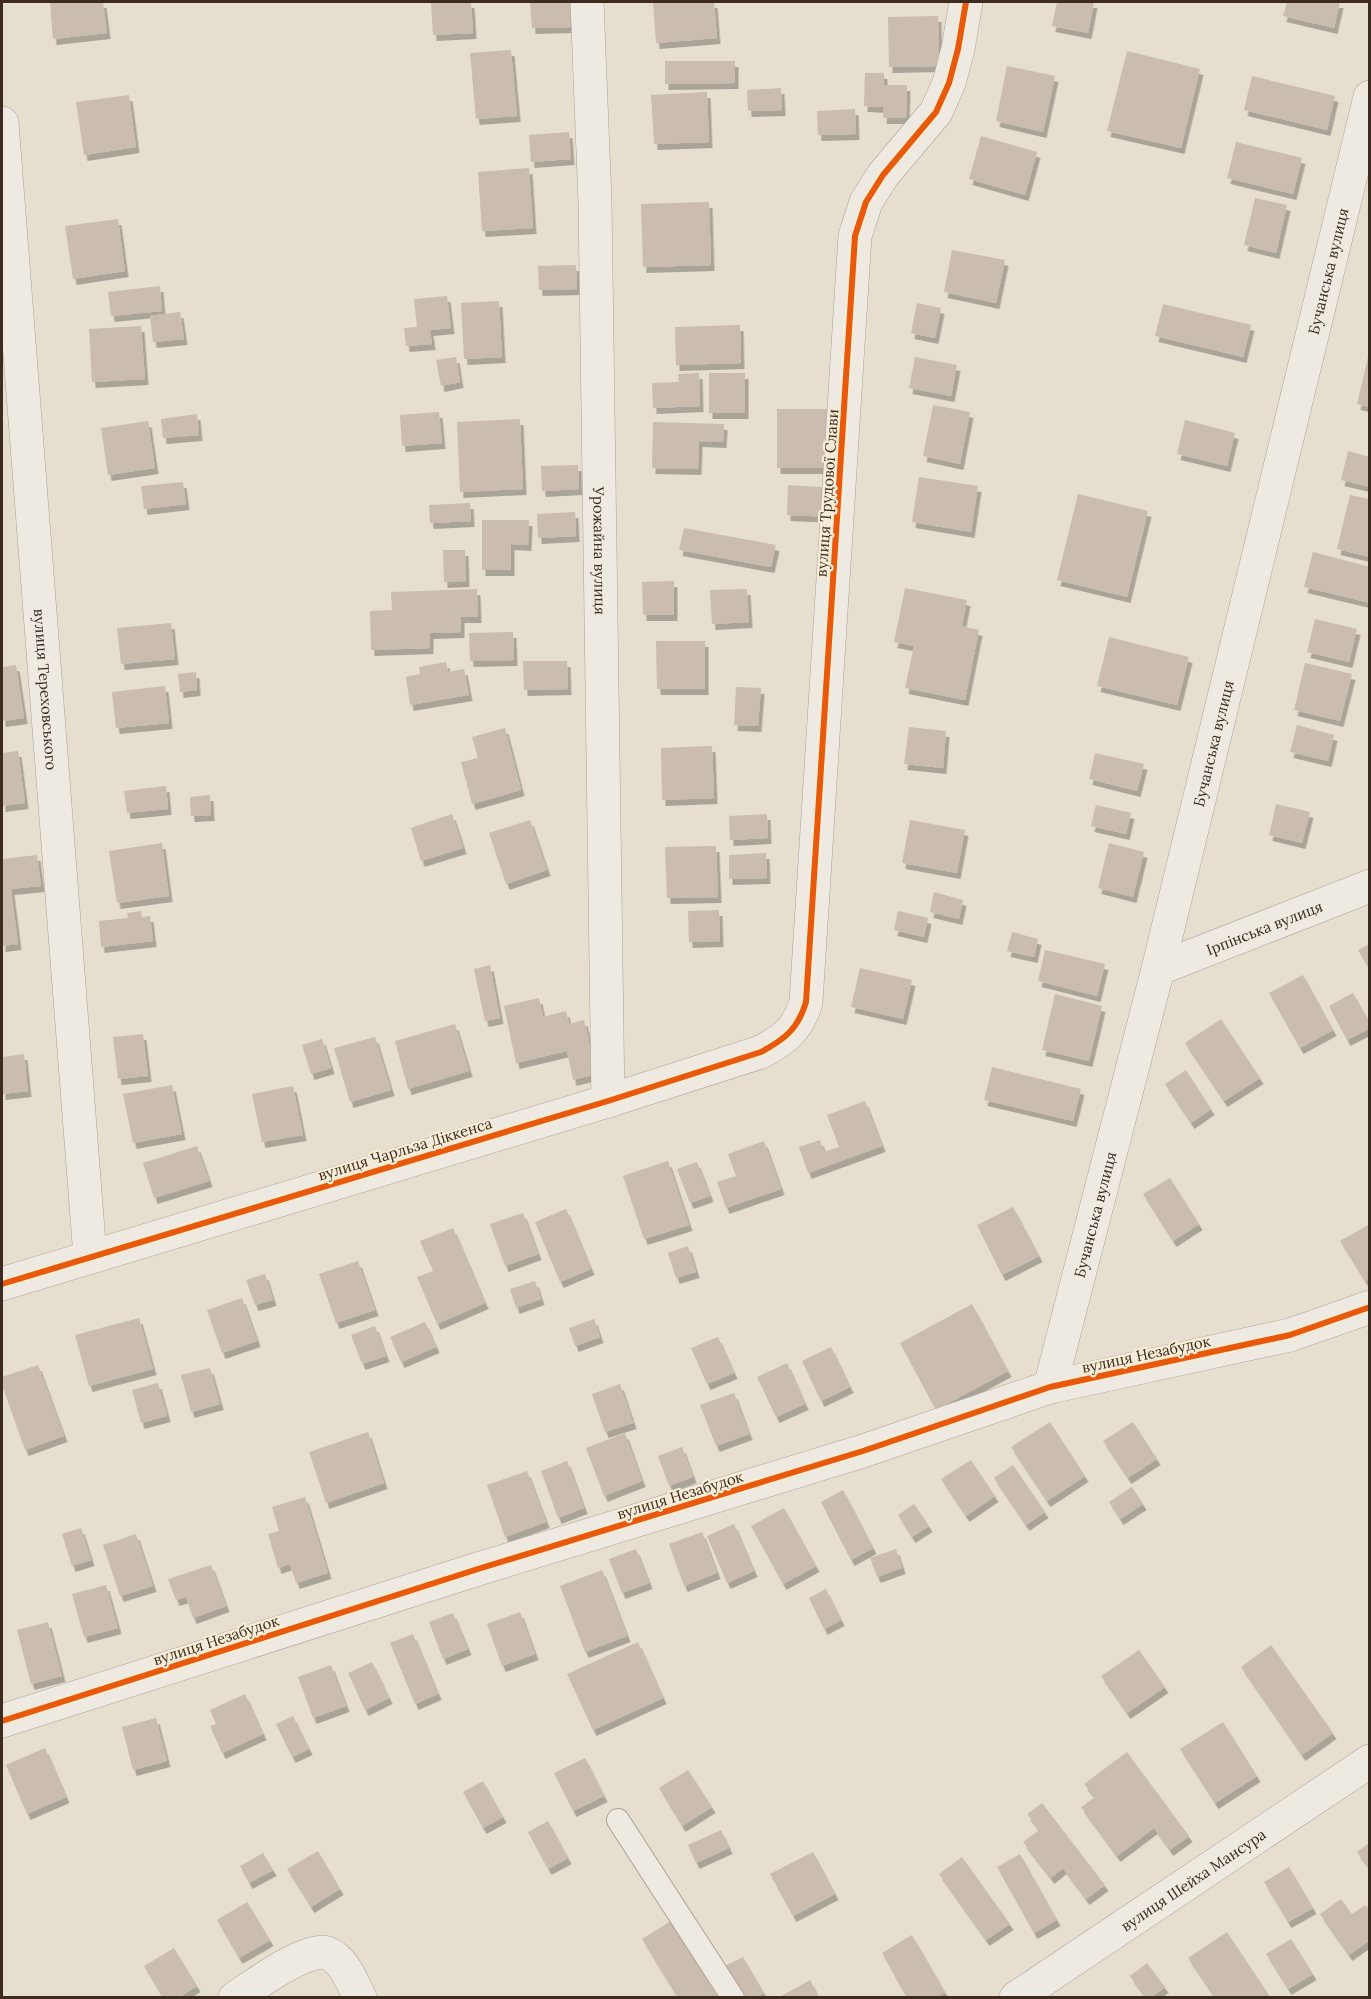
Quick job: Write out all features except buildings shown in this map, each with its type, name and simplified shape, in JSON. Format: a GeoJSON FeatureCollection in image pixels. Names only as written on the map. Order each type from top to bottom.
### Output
{"type":"FeatureCollection","features":[{"type":"Feature","properties":{"kind":"street","name":"Урожайна вулиця"},"geometry":{"type":"LineString","coordinates":[[587,2],[595,202],[608,1101]]}},
{"type":"Feature","properties":{"kind":"street","name":"вулиця Трудової Слави"},"geometry":{"type":"LineString","coordinates":[[802,1016],[806,1002],[855,236],[866,202],[877,184],[903,149],[936,112],[949,83],[958,49],[966,2]]}},
{"type":"Feature","properties":{"kind":"street","name":"Бучанська вулиця"},"geometry":{"type":"LineString","coordinates":[[1050,1387],[1158,969],[1370,97]]}},
{"type":"Feature","properties":{"kind":"street","name":"вулиця Тереховського"},"geometry":{"type":"LineString","coordinates":[[2,123],[90,1256]]}},
{"type":"Feature","properties":{"kind":"street","name":"Ірпінська вулиця"},"geometry":{"type":"LineString","coordinates":[[1158,969],[1370,886]]}},
{"type":"Feature","properties":{"kind":"street","name":"вулиця Чарльза Діккенса"},"geometry":{"type":"LineString","coordinates":[[2,1284],[608,1101],[761,1052],[782,1040],[802,1016]]}},
{"type":"Feature","properties":{"kind":"street","name":"вулиця Незабудок"},"geometry":{"type":"LineString","coordinates":[[2,1721],[478,1569],[862,1451],[1050,1387],[1290,1335],[1370,1307]]}},
{"type":"Feature","properties":{"kind":"street","name":"вулиця Шейха Мансура"},"geometry":{"type":"LineString","coordinates":[[1016,1998],[1370,1761]]}},
{"type":"Feature","properties":{"kind":"street"},"geometry":{"type":"LineString","coordinates":[[235,1998],[308,1953],[325,1952],[336,1958],[347,1972],[360,1998]]}},
{"type":"Feature","properties":{"kind":"lane"},"geometry":{"type":"LineString","coordinates":[[618,1820],[733,1998]]}},
{"type":"Feature","properties":{"kind":"cycle path"},"geometry":{"type":"LineString","coordinates":[[2,1284],[608,1101],[761,1052],[784,1038],[795,1026],[806,1002],[855,236],[866,202],[883,175],[936,112],[949,83],[958,49],[966,2]]}},
{"type":"Feature","properties":{"kind":"cycle path"},"geometry":{"type":"LineString","coordinates":[[2,1721],[478,1569],[863,1451],[1050,1387],[1290,1335],[1370,1307]]}}]}
